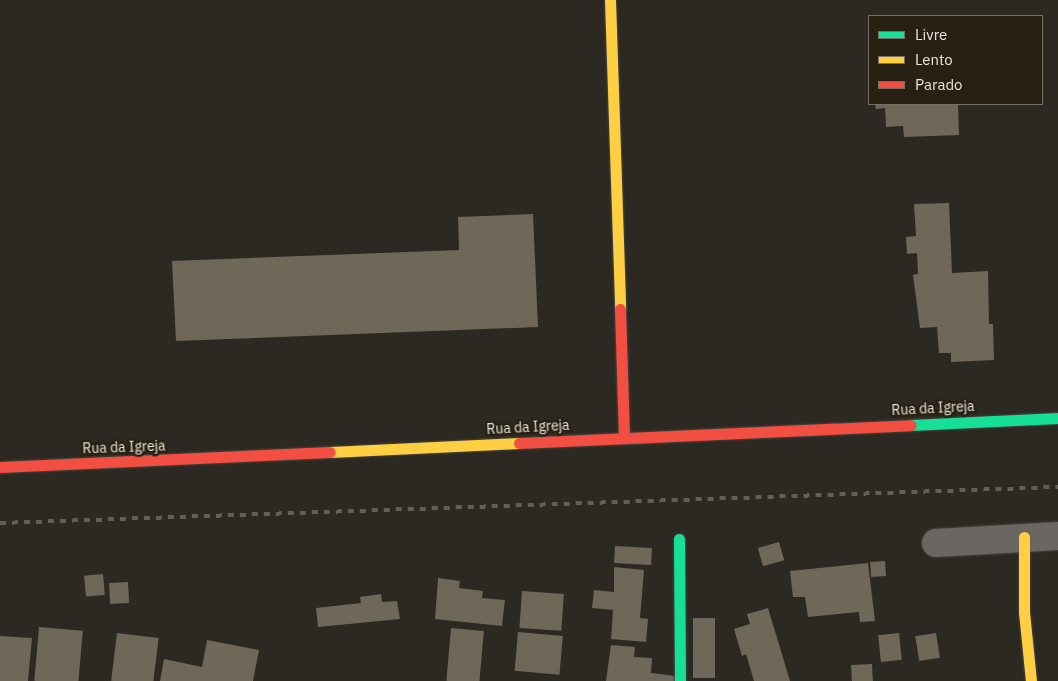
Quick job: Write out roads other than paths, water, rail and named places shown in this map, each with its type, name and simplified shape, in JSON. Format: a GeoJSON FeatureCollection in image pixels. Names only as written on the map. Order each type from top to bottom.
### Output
{"type":"FeatureCollection","features":[{"type":"Feature","properties":{"kind":"street"},"geometry":{"type":"LineString","coordinates":[[610,0],[624,437]]}},
{"type":"Feature","properties":{"kind":"street","name":"Rua da Igreja"},"geometry":{"type":"LineString","coordinates":[[0,467],[1058,418]]}},
{"type":"Feature","properties":{"kind":"street"},"geometry":{"type":"LineString","coordinates":[[936,542],[1058,536]]}},
{"type":"Feature","properties":{"kind":"street"},"geometry":{"type":"LineString","coordinates":[[1024,537],[1024,612],[1031,681]]}},
{"type":"Feature","properties":{"kind":"street"},"geometry":{"type":"LineString","coordinates":[[679,540],[680,681]]}},
{"type":"Feature","properties":{"kind":"railway"},"geometry":{"type":"LineString","coordinates":[[0,523],[1058,487]]}}]}
